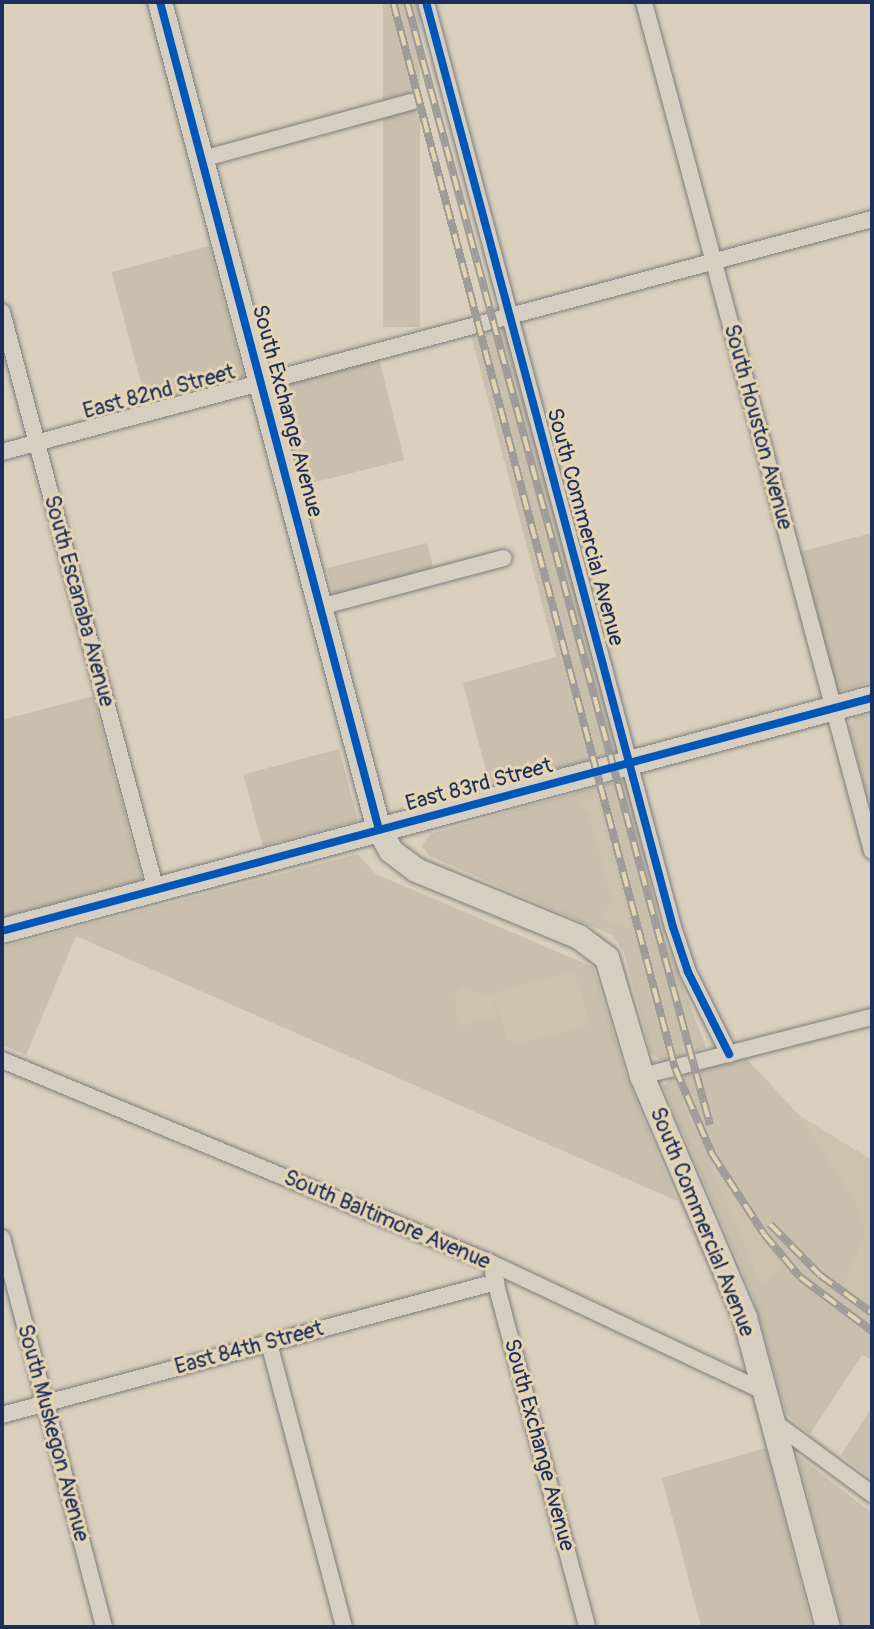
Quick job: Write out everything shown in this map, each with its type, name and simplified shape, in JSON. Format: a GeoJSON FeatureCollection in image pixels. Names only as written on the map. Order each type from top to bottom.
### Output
{"type":"FeatureCollection","features":[{"type":"Feature","properties":{"kind":"street","name":"South Exchange Avenue"},"geometry":{"type":"LineString","coordinates":[[160,2],[379,830],[391,851],[416,870],[579,937],[607,958]]}},
{"type":"Feature","properties":{"kind":"street","name":"South Commercial Avenue"},"geometry":{"type":"LineString","coordinates":[[426,2],[680,948],[729,1054]]}},
{"type":"Feature","properties":{"kind":"street","name":"South Houston Avenue"},"geometry":{"type":"LineString","coordinates":[[644,2],[872,851]]}},
{"type":"Feature","properties":{"kind":"street"},"geometry":{"type":"LineString","coordinates":[[202,159],[411,102]]}},
{"type":"Feature","properties":{"kind":"street","name":"East 82nd Street"},"geometry":{"type":"LineString","coordinates":[[2,452],[872,219]]}},
{"type":"Feature","properties":{"kind":"street","name":"South Escanaba Avenue"},"geometry":{"type":"LineString","coordinates":[[2,312],[156,890]]}},
{"type":"Feature","properties":{"kind":"street"},"geometry":{"type":"LineString","coordinates":[[320,607],[504,558]]}},
{"type":"Feature","properties":{"kind":"street","name":"East 83rd Street"},"geometry":{"type":"LineString","coordinates":[[2,931],[872,698]]}},
{"type":"Feature","properties":{"kind":"street","name":"South Commercial Avenue"},"geometry":{"type":"LineString","coordinates":[[607,958],[642,1076],[735,1293],[767,1393],[828,1627]]}},
{"type":"Feature","properties":{"kind":"street"},"geometry":{"type":"LineString","coordinates":[[642,1076],[872,1017]]}},
{"type":"Feature","properties":{"kind":"street","name":"South Baltimore Avenue"},"geometry":{"type":"LineString","coordinates":[[2,1060],[491,1263],[767,1393]]}},
{"type":"Feature","properties":{"kind":"street","name":"South Muskegon Avenue"},"geometry":{"type":"LineString","coordinates":[[2,1238],[104,1627]]}},
{"type":"Feature","properties":{"kind":"street","name":"South Exchange Avenue"},"geometry":{"type":"LineString","coordinates":[[491,1263],[587,1627]]}},
{"type":"Feature","properties":{"kind":"street","name":"East 84th Street"},"geometry":{"type":"LineString","coordinates":[[2,1415],[496,1282]]}},
{"type":"Feature","properties":{"kind":"street"},"geometry":{"type":"LineString","coordinates":[[269,1343],[344,1627]]}},
{"type":"Feature","properties":{"kind":"street"},"geometry":{"type":"LineString","coordinates":[[774,1422],[872,1494]]}},
{"type":"Feature","properties":{"kind":"shaded area"},"geometry":{"type":"Polygon","coordinates":[[[383,2],[420,2],[420,327],[383,327],[383,2]]]}},
{"type":"Feature","properties":{"kind":"shaded area"},"geometry":{"type":"Polygon","coordinates":[[[209,246],[244,376],[146,403],[111,272],[209,246]]]}},
{"type":"Feature","properties":{"kind":"shaded area"},"geometry":{"type":"Polygon","coordinates":[[[506,326],[618,752],[490,786],[463,683],[556,657],[471,335],[506,326]]]}},
{"type":"Feature","properties":{"kind":"shaded area"},"geometry":{"type":"Polygon","coordinates":[[[379,359],[404,460],[302,485],[277,384],[379,359]]]}},
{"type":"Feature","properties":{"kind":"shaded area"},"geometry":{"type":"Polygon","coordinates":[[[872,533],[872,682],[836,692],[799,552],[872,533]]]}},
{"type":"Feature","properties":{"kind":"shaded area"},"geometry":{"type":"Polygon","coordinates":[[[427,543],[435,576],[335,601],[327,568],[427,543]]]}},
{"type":"Feature","properties":{"kind":"shaded area"},"geometry":{"type":"Polygon","coordinates":[[[93,696],[142,880],[2,918],[2,720],[93,696]]]}},
{"type":"Feature","properties":{"kind":"shaded area"},"geometry":{"type":"Polygon","coordinates":[[[872,714],[872,817],[849,726],[855,718],[872,714]]]}},
{"type":"Feature","properties":{"kind":"shaded area"},"geometry":{"type":"Polygon","coordinates":[[[339,749],[358,820],[263,846],[243,775],[339,749]]]}},
{"type":"Feature","properties":{"kind":"shaded area"},"geometry":{"type":"Polygon","coordinates":[[[621,780],[626,782],[666,943],[706,1047],[663,1062],[651,1054],[624,952],[612,935],[429,856],[422,846],[430,834],[621,780]]]}},
{"type":"Feature","properties":{"kind":"shaded area"},"geometry":{"type":"Polygon","coordinates":[[[597,799],[631,929],[599,917],[612,903],[589,813],[576,804],[597,799]]]}},
{"type":"Feature","properties":{"kind":"shaded area"},"geometry":{"type":"Polygon","coordinates":[[[357,854],[376,874],[593,967],[626,1075],[677,1201],[76,936],[26,1055],[2,1045],[2,947],[357,854]]]}},
{"type":"Feature","properties":{"kind":"shaded area"},"geometry":{"type":"Polygon","coordinates":[[[569,972],[577,979],[589,1022],[586,1027],[518,1044],[507,1040],[495,998],[492,1007],[499,1016],[492,1022],[480,1018],[464,1027],[457,1022],[455,993],[463,987],[481,995],[569,972]]]}},
{"type":"Feature","properties":{"kind":"shaded area"},"geometry":{"type":"Polygon","coordinates":[[[746,1058],[800,1116],[872,1160],[872,1360],[862,1355],[810,1434],[786,1414],[752,1294],[663,1086],[670,1079],[746,1058]]]}},
{"type":"Feature","properties":{"kind":"shaded area"},"geometry":{"type":"Polygon","coordinates":[[[800,1116],[872,1160],[872,1305],[843,1286],[867,1232],[855,1202],[800,1116]]]}},
{"type":"Feature","properties":{"kind":"shaded area"},"geometry":{"type":"Polygon","coordinates":[[[708,1159],[782,1268],[765,1283],[760,1282],[708,1159]]]}},
{"type":"Feature","properties":{"kind":"shaded area"},"geometry":{"type":"Polygon","coordinates":[[[872,1407],[872,1479],[841,1455],[872,1407]]]}},
{"type":"Feature","properties":{"kind":"shaded area"},"geometry":{"type":"Polygon","coordinates":[[[766,1448],[812,1627],[701,1627],[662,1478],[766,1448]]]}},
{"type":"Feature","properties":{"kind":"shaded area"},"geometry":{"type":"Polygon","coordinates":[[[797,1455],[872,1513],[872,1627],[842,1627],[797,1455]]]}},
{"type":"Feature","properties":{"kind":"railway"},"geometry":{"type":"LineString","coordinates":[[393,2],[675,1068],[712,1154],[764,1234],[800,1277],[872,1331]]}},
{"type":"Feature","properties":{"kind":"railway"},"geometry":{"type":"LineString","coordinates":[[407,2],[710,1125]]}},
{"type":"Feature","properties":{"kind":"railway"},"geometry":{"type":"LineString","coordinates":[[770,1224],[820,1275],[872,1313]]}},
{"type":"Feature","properties":{"kind":"cycle path"},"geometry":{"type":"LineString","coordinates":[[160,2],[379,830]]}},
{"type":"Feature","properties":{"kind":"cycle path"},"geometry":{"type":"LineString","coordinates":[[426,2],[673,927],[688,972],[729,1054]]}},
{"type":"Feature","properties":{"kind":"cycle path"},"geometry":{"type":"LineString","coordinates":[[2,931],[872,698]]}}]}
